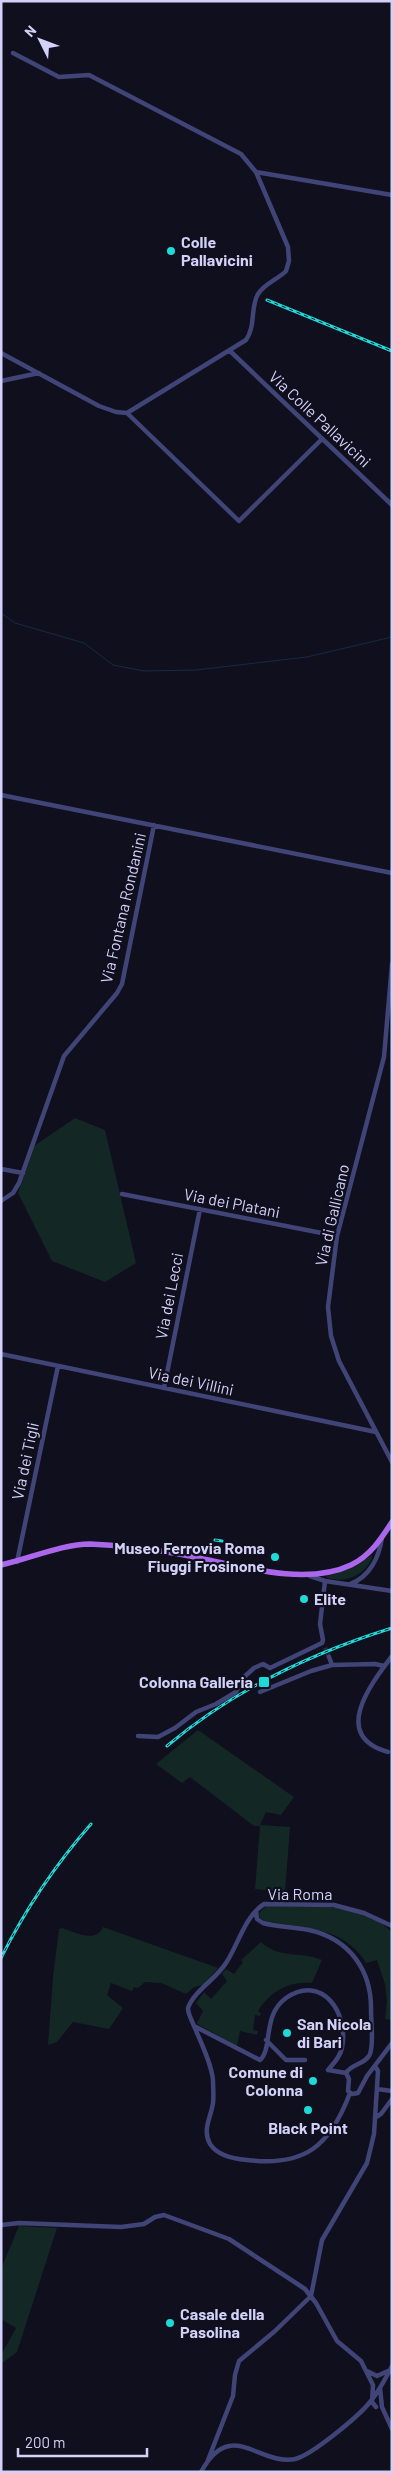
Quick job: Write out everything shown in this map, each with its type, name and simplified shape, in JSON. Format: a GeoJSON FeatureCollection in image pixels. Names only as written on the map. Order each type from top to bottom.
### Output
{"type":"FeatureCollection","features":[{"type":"Feature","properties":{"kind":"main road"},"geometry":{"type":"LineString","coordinates":[[1,1565],[90,1544],[172,1552],[272,1572],[307,1575],[331,1572],[353,1564],[366,1556],[390,1525]]}},
{"type":"Feature","properties":{"kind":"street"},"geometry":{"type":"LineString","coordinates":[[1,353],[100,406],[116,412],[127,413],[243,343],[250,334],[258,294],[267,284],[283,273],[289,261],[288,247],[256,172],[248,161],[235,150],[93,77],[85,74],[70,78],[59,77],[13,53]]}},
{"type":"Feature","properties":{"kind":"street"},"geometry":{"type":"LineString","coordinates":[[256,172],[392,195]]}},
{"type":"Feature","properties":{"kind":"street","name":"Via Colle Pallavicini"},"geometry":{"type":"LineString","coordinates":[[230,351],[392,505]]}},
{"type":"Feature","properties":{"kind":"street"},"geometry":{"type":"LineString","coordinates":[[1,381],[39,373]]}},
{"type":"Feature","properties":{"kind":"street"},"geometry":{"type":"LineString","coordinates":[[127,413],[239,521],[322,439]]}},
{"type":"Feature","properties":{"kind":"street"},"geometry":{"type":"LineString","coordinates":[[1,795],[392,873]]}},
{"type":"Feature","properties":{"kind":"street","name":"Via Fontana Rondanini"},"geometry":{"type":"LineString","coordinates":[[1,1201],[15,1190],[64,1056],[122,986],[154,825]]}},
{"type":"Feature","properties":{"kind":"street","name":"Via di Gallicano"},"geometry":{"type":"LineString","coordinates":[[392,964],[384,1057],[337,1236],[328,1307],[331,1336],[339,1361],[392,1462]]}},
{"type":"Feature","properties":{"kind":"street"},"geometry":{"type":"LineString","coordinates":[[1,1169],[22,1173]]}},
{"type":"Feature","properties":{"kind":"street","name":"Via dei Platani"},"geometry":{"type":"LineString","coordinates":[[122,1194],[337,1236]]}},
{"type":"Feature","properties":{"kind":"street","name":"Via dei Lecci"},"geometry":{"type":"LineString","coordinates":[[164,1388],[200,1209]]}},
{"type":"Feature","properties":{"kind":"street","name":"Via dei Villini"},"geometry":{"type":"LineString","coordinates":[[1,1354],[376,1432]]}},
{"type":"Feature","properties":{"kind":"street","name":"Via dei Tigli"},"geometry":{"type":"LineString","coordinates":[[17,1562],[58,1366]]}},
{"type":"Feature","properties":{"kind":"street"},"geometry":{"type":"LineString","coordinates":[[349,1584],[359,1581],[368,1572],[379,1551],[383,1536]]}},
{"type":"Feature","properties":{"kind":"street"},"geometry":{"type":"LineString","coordinates":[[307,1575],[325,1580],[392,1591]]}},
{"type":"Feature","properties":{"kind":"street"},"geometry":{"type":"LineString","coordinates":[[325,1580],[320,1624],[325,1648]]}},
{"type":"Feature","properties":{"kind":"street"},"geometry":{"type":"LineString","coordinates":[[138,1736],[162,1736],[196,1712],[216,1704],[236,1692],[243,1678],[257,1666],[263,1664],[270,1668],[323,1642]]}},
{"type":"Feature","properties":{"kind":"street"},"geometry":{"type":"LineString","coordinates":[[388,1752],[372,1747],[365,1740],[358,1716],[363,1700],[392,1656]]}},
{"type":"Feature","properties":{"kind":"street"},"geometry":{"type":"LineString","coordinates":[[329,1657],[332,1665]]}},
{"type":"Feature","properties":{"kind":"street"},"geometry":{"type":"LineString","coordinates":[[260,1692],[311,1670],[332,1665],[375,1664],[384,1666]]}},
{"type":"Feature","properties":{"kind":"street","name":"Via Roma"},"geometry":{"type":"LineString","coordinates":[[346,2073],[361,2063],[370,2051],[372,2003],[365,1973],[360,1962],[342,1946],[323,1935],[310,1930],[265,1923],[257,1919],[256,1911],[267,1903],[323,1904],[353,1910],[392,1926]]}},
{"type":"Feature","properties":{"kind":"street"},"geometry":{"type":"LineString","coordinates":[[194,2026],[231,2046],[258,2059],[262,2059],[272,2017],[281,2002],[294,1994],[312,1990],[326,1995],[337,2011],[343,2042],[340,2055],[328,2070],[346,2073],[351,2094],[331,2132],[316,2148],[304,2156],[285,2161],[269,2162],[241,2160],[222,2154],[213,2147],[207,2137],[207,2126],[213,2102],[212,2077],[188,2012],[190,2004],[226,1964],[256,1911]]}},
{"type":"Feature","properties":{"kind":"street"},"geometry":{"type":"LineString","coordinates":[[266,2040],[286,2060],[305,2060]]}},
{"type":"Feature","properties":{"kind":"street"},"geometry":{"type":"LineString","coordinates":[[351,2094],[359,2093],[375,2066],[392,2043]]}},
{"type":"Feature","properties":{"kind":"street"},"geometry":{"type":"LineString","coordinates":[[201,2472],[208,2460],[234,2396],[235,2375],[239,2361],[275,2331],[311,2296],[322,2240],[367,2163],[376,2117],[378,2071],[375,2066]]}},
{"type":"Feature","properties":{"kind":"street"},"geometry":{"type":"LineString","coordinates":[[377,2090],[389,2091]]}},
{"type":"Feature","properties":{"kind":"street"},"geometry":{"type":"LineString","coordinates":[[376,2117],[382,2114],[392,2099]]}},
{"type":"Feature","properties":{"kind":"street"},"geometry":{"type":"LineString","coordinates":[[1,2225],[19,2223],[121,2227],[144,2224],[157,2216],[167,2215],[229,2239],[300,2285],[311,2296],[337,2341],[343,2348],[358,2357],[373,2385],[372,2402],[386,2418],[392,2429]]}},
{"type":"Feature","properties":{"kind":"street"},"geometry":{"type":"LineString","coordinates":[[208,2460],[222,2449],[241,2445],[278,2458],[301,2457],[314,2450],[361,2411],[373,2398],[392,2366]]}},
{"type":"Feature","properties":{"kind":"street"},"geometry":{"type":"LineString","coordinates":[[365,2369],[379,2376],[386,2373],[392,2366]]}},
{"type":"Feature","properties":{"kind":"street"},"geometry":{"type":"LineString","coordinates":[[380,2387],[381,2401],[386,2418]]}},
{"type":"Feature","properties":{"kind":"street"},"geometry":{"type":"LineString","coordinates":[[373,2398],[377,2397],[381,2401]]}},
{"type":"Feature","properties":{"kind":"street"},"geometry":{"type":"LineString","coordinates":[[361,2411],[369,2406],[376,2406]]}},
{"type":"Feature","properties":{"kind":"green space"},"geometry":{"type":"Polygon","coordinates":[[[75,1118],[105,1130],[136,1263],[105,1282],[52,1261],[18,1193],[34,1146],[75,1118]]]}},
{"type":"Feature","properties":{"kind":"green space"},"geometry":{"type":"Polygon","coordinates":[[[372,1555],[364,1570],[354,1577],[337,1580],[325,1577],[355,1567],[372,1555]]]}},
{"type":"Feature","properties":{"kind":"green space"},"geometry":{"type":"Polygon","coordinates":[[[198,1730],[294,1797],[281,1815],[266,1812],[260,1825],[290,1827],[285,1892],[255,1889],[260,1826],[254,1826],[190,1777],[182,1783],[156,1764],[198,1730]]]}},
{"type":"Feature","properties":{"kind":"green space"},"geometry":{"type":"Polygon","coordinates":[[[266,1906],[316,1906],[349,1910],[380,1922],[392,1932],[392,2020],[385,2019],[387,2001],[385,1984],[377,1960],[366,1963],[357,1951],[334,1935],[265,1921],[260,1918],[259,1913],[266,1906]]]}},
{"type":"Feature","properties":{"kind":"green space"},"geometry":{"type":"Polygon","coordinates":[[[103,1927],[218,1968],[203,1985],[194,1987],[186,1994],[161,1983],[145,1982],[138,1988],[134,1987],[132,1991],[111,1983],[107,1995],[123,2008],[109,2029],[73,2022],[57,2042],[48,2045],[59,1929],[62,1928],[90,1936],[100,1932],[103,1927]]]}},
{"type":"Feature","properties":{"kind":"green space"},"geometry":{"type":"Polygon","coordinates":[[[261,1942],[275,1951],[322,1960],[312,1983],[288,1986],[268,1998],[258,2011],[261,2013],[260,2016],[255,2015],[253,2030],[258,2031],[257,2035],[240,2031],[237,2046],[197,2023],[203,2011],[196,2003],[204,1992],[211,1999],[227,1981],[222,1974],[226,1969],[234,1974],[243,1962],[241,1960],[261,1942]]]}},
{"type":"Feature","properties":{"kind":"green space"},"geometry":{"type":"Polygon","coordinates":[[[19,2226],[57,2228],[17,2352],[1,2364],[1,2355],[16,2328],[1,2319],[1,2269],[19,2226]]]}},
{"type":"Feature","properties":{"kind":"waterway"},"geometry":{"type":"LineString","coordinates":[[1,613],[15,623],[84,643],[113,665],[144,671],[196,670],[307,657],[392,637]]}},
{"type":"Feature","properties":{"kind":"tunnel"},"geometry":{"type":"LineString","coordinates":[[325,1648],[329,1657]]}},
{"type":"Feature","properties":{"kind":"railway"},"geometry":{"type":"LineString","coordinates":[[267,300],[392,351]]}},
{"type":"Feature","properties":{"kind":"railway"},"geometry":{"type":"LineString","coordinates":[[215,1540],[222,1541]]}},
{"type":"Feature","properties":{"kind":"railway"},"geometry":{"type":"LineString","coordinates":[[167,1746],[218,1708],[274,1676],[332,1649],[392,1628]]}},
{"type":"Feature","properties":{"kind":"railway"},"geometry":{"type":"LineString","coordinates":[[1,1958],[20,1922],[42,1888],[91,1824]]}},
{"type":"Feature","properties":{"kind":"place","name":"Colle Pallavicini"},"geometry":{"type":"Point","coordinates":[171,251]}},
{"type":"Feature","properties":{"kind":"place","name":"Museo Ferrovia Roma Fiuggi Frosinone"},"geometry":{"type":"Point","coordinates":[275,1557]}},
{"type":"Feature","properties":{"kind":"place","name":"Elite"},"geometry":{"type":"Point","coordinates":[304,1599]}},
{"type":"Feature","properties":{"kind":"place","name":"Colonna Galleria"},"geometry":{"type":"Point","coordinates":[264,1682]}},
{"type":"Feature","properties":{"kind":"place","name":"San Nicola di Bari"},"geometry":{"type":"Point","coordinates":[287,2033]}},
{"type":"Feature","properties":{"kind":"place","name":"Comune di Colonna"},"geometry":{"type":"Point","coordinates":[313,2081]}},
{"type":"Feature","properties":{"kind":"place","name":"Black Point"},"geometry":{"type":"Point","coordinates":[308,2110]}},
{"type":"Feature","properties":{"kind":"place","name":"Casale della Pasolina"},"geometry":{"type":"Point","coordinates":[170,2323]}}]}
